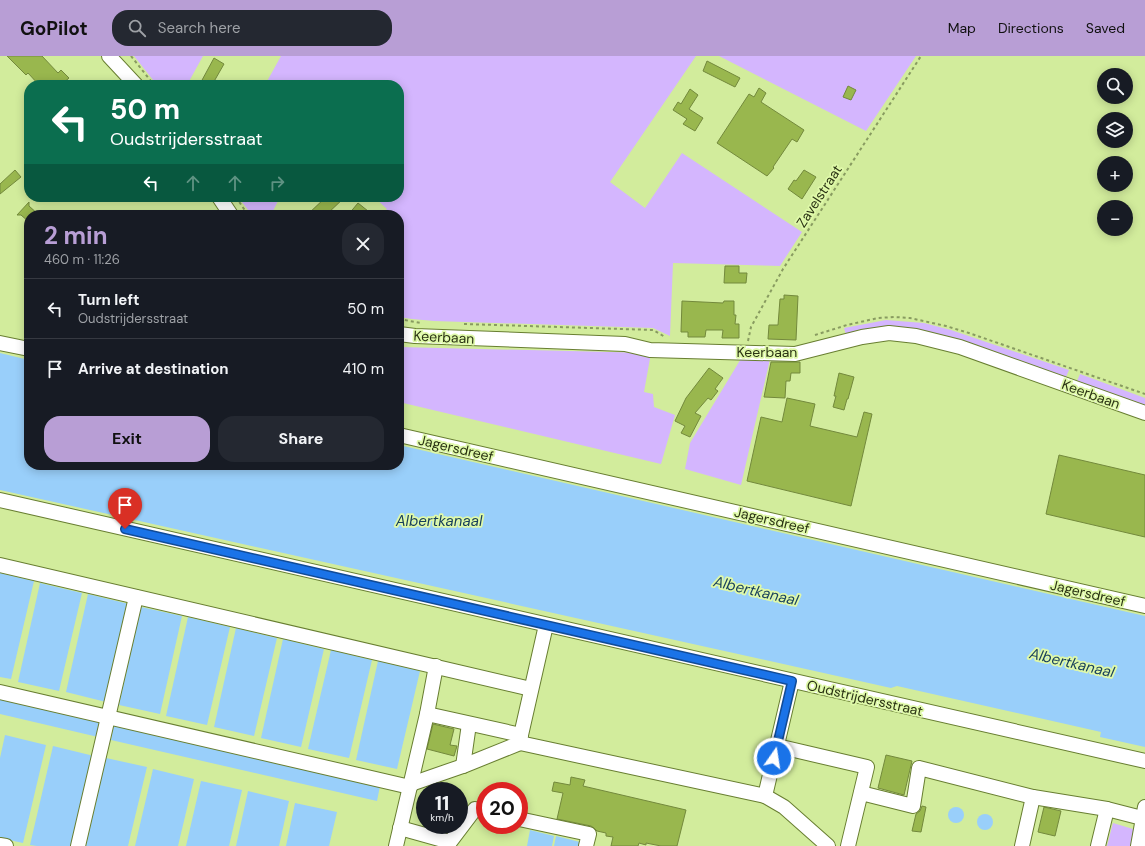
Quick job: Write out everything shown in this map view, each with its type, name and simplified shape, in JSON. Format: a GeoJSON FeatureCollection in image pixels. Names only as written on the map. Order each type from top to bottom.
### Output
{"type":"FeatureCollection","features":[{"type":"Feature","properties":{"kind":"street"},"geometry":{"type":"LineString","coordinates":[[109,56],[131,80]]}},
{"type":"Feature","properties":{"kind":"street","name":"Keerbaan"},"geometry":{"type":"LineString","coordinates":[[404,335],[625,344],[650,350],[795,354],[862,337],[889,333],[916,336],[960,347],[1145,413]]}},
{"type":"Feature","properties":{"kind":"street"},"geometry":{"type":"LineString","coordinates":[[0,343],[24,348]]}},
{"type":"Feature","properties":{"kind":"street","name":"Jagersdreef"},"geometry":{"type":"LineString","coordinates":[[404,435],[1145,606]]}},
{"type":"Feature","properties":{"kind":"street","name":"Oudstrijdersstraat"},"geometry":{"type":"LineString","coordinates":[[0,500],[546,626],[1145,761]]}},
{"type":"Feature","properties":{"kind":"street"},"geometry":{"type":"LineString","coordinates":[[0,565],[531,689]]}},
{"type":"Feature","properties":{"kind":"street"},"geometry":{"type":"LineString","coordinates":[[78,846],[136,597]]}},
{"type":"Feature","properties":{"kind":"street"},"geometry":{"type":"LineString","coordinates":[[520,739],[546,626]]}},
{"type":"Feature","properties":{"kind":"street"},"geometry":{"type":"LineString","coordinates":[[396,846],[427,714],[436,666]]}},
{"type":"Feature","properties":{"kind":"street"},"geometry":{"type":"LineString","coordinates":[[765,796],[792,681]]}},
{"type":"Feature","properties":{"kind":"street"},"geometry":{"type":"LineString","coordinates":[[0,692],[411,786],[463,766],[520,739]]}},
{"type":"Feature","properties":{"kind":"street"},"geometry":{"type":"LineString","coordinates":[[427,714],[469,724],[520,739],[765,796],[784,807],[828,846]]}},
{"type":"Feature","properties":{"kind":"street"},"geometry":{"type":"LineString","coordinates":[[463,766],[469,724]]}},
{"type":"Feature","properties":{"kind":"street"},"geometry":{"type":"LineString","coordinates":[[777,746],[866,767],[848,846]]}},
{"type":"Feature","properties":{"kind":"street"},"geometry":{"type":"LineString","coordinates":[[861,793],[912,806],[919,768],[1033,796],[1107,809],[1144,812],[1138,846]]}},
{"type":"Feature","properties":{"kind":"street"},"geometry":{"type":"LineString","coordinates":[[1022,846],[1033,796]]}},
{"type":"Feature","properties":{"kind":"street"},"geometry":{"type":"LineString","coordinates":[[400,828],[450,842],[476,809]]}},
{"type":"Feature","properties":{"kind":"street"},"geometry":{"type":"LineString","coordinates":[[1098,846],[1107,809]]}},
{"type":"Feature","properties":{"kind":"street"},"geometry":{"type":"LineString","coordinates":[[528,821],[589,834],[586,846]]}},
{"type":"Feature","properties":{"kind":"street"},"geometry":{"type":"LineString","coordinates":[[0,845],[6,846]]}},
{"type":"Feature","properties":{"kind":"path"},"geometry":{"type":"LineString","coordinates":[[131,56],[150,80]]}},
{"type":"Feature","properties":{"kind":"path","name":"Zavelstraat"},"geometry":{"type":"LineString","coordinates":[[741,342],[748,342],[750,327],[783,269],[921,56]]}},
{"type":"Feature","properties":{"kind":"path"},"geometry":{"type":"LineString","coordinates":[[813,336],[819,333],[878,318],[910,318],[969,333],[1145,394]]}},
{"type":"Feature","properties":{"kind":"path"},"geometry":{"type":"LineString","coordinates":[[404,320],[425,323]]}},
{"type":"Feature","properties":{"kind":"path"},"geometry":{"type":"LineString","coordinates":[[461,324],[652,330],[667,338]]}},
{"type":"Feature","properties":{"kind":"shaded area"},"geometry":{"type":"Polygon","coordinates":[[[134,56],[203,56],[190,80],[153,80],[134,56]]]}},
{"type":"Feature","properties":{"kind":"shaded area"},"geometry":{"type":"Polygon","coordinates":[[[281,56],[696,56],[610,182],[645,208],[682,153],[802,232],[780,266],[673,263],[670,336],[653,328],[434,321],[404,318],[404,210],[386,210],[387,209],[379,202],[404,202],[404,80],[268,80],[281,56]]]}},
{"type":"Feature","properties":{"kind":"shaded area"},"geometry":{"type":"Polygon","coordinates":[[[719,56],[916,56],[866,131],[719,56]]]}},
{"type":"Feature","properties":{"kind":"shaded area"},"geometry":{"type":"Polygon","coordinates":[[[242,202],[278,202],[274,210],[248,210],[242,202]]]}},
{"type":"Feature","properties":{"kind":"shaded area"},"geometry":{"type":"Polygon","coordinates":[[[886,320],[924,323],[951,330],[1069,370],[1066,377],[949,338],[846,335],[844,328],[886,320]]]}},
{"type":"Feature","properties":{"kind":"shaded area"},"geometry":{"type":"Polygon","coordinates":[[[404,347],[651,353],[644,392],[653,394],[654,407],[675,415],[661,464],[404,403],[404,347]]]}},
{"type":"Feature","properties":{"kind":"shaded area"},"geometry":{"type":"Polygon","coordinates":[[[742,357],[770,359],[741,485],[685,469],[690,443],[742,357]]]}},
{"type":"Feature","properties":{"kind":"shaded area"},"geometry":{"type":"Polygon","coordinates":[[[1080,374],[1145,398],[1145,406],[1077,381],[1080,374]]]}},
{"type":"Feature","properties":{"kind":"shaded area"},"geometry":{"type":"Polygon","coordinates":[[[1113,823],[1133,829],[1134,846],[1107,846],[1113,823]]]}},
{"type":"Feature","properties":{"kind":"water","name":"Albertkanaal"},"geometry":{"type":"Polygon","coordinates":[[[0,353],[24,359],[24,470],[404,470],[404,446],[1145,616],[1145,747],[1100,737],[1101,732],[897,686],[891,688],[0,490],[0,353]]]}},
{"type":"Feature","properties":{"kind":"water"},"geometry":{"type":"Polygon","coordinates":[[[0,573],[34,581],[11,679],[0,677],[0,573]]]}},
{"type":"Feature","properties":{"kind":"water"},"geometry":{"type":"Polygon","coordinates":[[[40,583],[82,593],[59,691],[18,682],[40,583]]]}},
{"type":"Feature","properties":{"kind":"water"},"geometry":{"type":"Polygon","coordinates":[[[88,594],[129,604],[106,702],[66,692],[88,594]]]}},
{"type":"Feature","properties":{"kind":"water"},"geometry":{"type":"Polygon","coordinates":[[[141,607],[182,616],[160,714],[119,705],[141,607]]]}},
{"type":"Feature","properties":{"kind":"water"},"geometry":{"type":"Polygon","coordinates":[[[188,617],[230,627],[207,725],[166,716],[188,617]]]}},
{"type":"Feature","properties":{"kind":"water"},"geometry":{"type":"Polygon","coordinates":[[[236,628],[277,638],[254,736],[214,727],[236,628]]]}},
{"type":"Feature","properties":{"kind":"water"},"geometry":{"type":"Polygon","coordinates":[[[283,639],[324,649],[301,747],[261,738],[283,639]]]}},
{"type":"Feature","properties":{"kind":"water"},"geometry":{"type":"Polygon","coordinates":[[[331,650],[372,660],[349,758],[308,749],[331,650]]]}},
{"type":"Feature","properties":{"kind":"water"},"geometry":{"type":"Polygon","coordinates":[[[378,661],[420,671],[397,769],[356,760],[378,661]]]}},
{"type":"Feature","properties":{"kind":"water"},"geometry":{"type":"Polygon","coordinates":[[[0,697],[102,721],[98,737],[0,714],[0,697]]]}},
{"type":"Feature","properties":{"kind":"water"},"geometry":{"type":"Polygon","coordinates":[[[114,724],[380,786],[377,801],[111,740],[114,724]]]}},
{"type":"Feature","properties":{"kind":"water"},"geometry":{"type":"Polygon","coordinates":[[[5,735],[46,745],[23,843],[0,838],[0,758],[5,735]]]}},
{"type":"Feature","properties":{"kind":"water"},"geometry":{"type":"Polygon","coordinates":[[[53,746],[94,756],[73,846],[30,845],[53,746]]]}},
{"type":"Feature","properties":{"kind":"water"},"geometry":{"type":"Polygon","coordinates":[[[106,758],[147,767],[128,846],[86,846],[106,758]]]}},
{"type":"Feature","properties":{"kind":"water"},"geometry":{"type":"Polygon","coordinates":[[[153,769],[194,779],[178,846],[135,846],[153,769]]]}},
{"type":"Feature","properties":{"kind":"water"},"geometry":{"type":"Polygon","coordinates":[[[201,781],[242,790],[229,846],[186,846],[201,781]]]}},
{"type":"Feature","properties":{"kind":"water"},"geometry":{"type":"Polygon","coordinates":[[[248,791],[289,801],[279,846],[236,846],[248,791]]]}},
{"type":"Feature","properties":{"kind":"water"},"geometry":{"type":"Polygon","coordinates":[[[295,803],[337,812],[329,846],[286,846],[295,803]]]}},
{"type":"Feature","properties":{"kind":"water"},"geometry":{"type":"Polygon","coordinates":[[[953,807],[959,807],[964,812],[962,821],[959,823],[953,823],[948,818],[948,812],[953,807]]]}},
{"type":"Feature","properties":{"kind":"water"},"geometry":{"type":"Polygon","coordinates":[[[982,814],[988,814],[993,819],[991,828],[988,830],[982,830],[977,825],[977,819],[982,814]]]}},
{"type":"Feature","properties":{"kind":"water"},"geometry":{"type":"Polygon","coordinates":[[[530,830],[554,836],[552,846],[527,846],[530,830]]]}},
{"type":"Feature","properties":{"kind":"water"},"geometry":{"type":"Polygon","coordinates":[[[556,836],[580,842],[579,846],[554,846],[556,836]]]}},
{"type":"Feature","properties":{"kind":"building"},"geometry":{"type":"Polygon","coordinates":[[[7,56],[42,56],[58,73],[61,70],[69,78],[67,80],[34,80],[28,73],[26,75],[7,56]]]}},
{"type":"Feature","properties":{"kind":"building"},"geometry":{"type":"Polygon","coordinates":[[[214,58],[224,64],[215,80],[202,80],[214,58]]]}},
{"type":"Feature","properties":{"kind":"building"},"geometry":{"type":"Polygon","coordinates":[[[707,61],[740,78],[735,87],[703,71],[707,61]]]}},
{"type":"Feature","properties":{"kind":"building"},"geometry":{"type":"Polygon","coordinates":[[[848,86],[856,90],[851,100],[843,97],[848,86]]]}},
{"type":"Feature","properties":{"kind":"building"},"geometry":{"type":"Polygon","coordinates":[[[759,88],[766,93],[761,102],[804,130],[797,142],[792,139],[773,167],[774,168],[767,176],[717,143],[749,94],[754,97],[759,88]]]}},
{"type":"Feature","properties":{"kind":"building"},"geometry":{"type":"Polygon","coordinates":[[[690,89],[698,95],[689,109],[703,118],[695,131],[683,124],[687,119],[673,110],[678,102],[681,104],[690,89]]]}},
{"type":"Feature","properties":{"kind":"building"},"geometry":{"type":"Polygon","coordinates":[[[15,170],[21,177],[0,194],[0,184],[15,170]]]}},
{"type":"Feature","properties":{"kind":"building"},"geometry":{"type":"Polygon","coordinates":[[[804,170],[816,177],[802,199],[788,189],[794,180],[796,181],[804,170]]]}},
{"type":"Feature","properties":{"kind":"building"},"geometry":{"type":"Polygon","coordinates":[[[29,202],[29,206],[33,210],[24,210],[24,218],[21,215],[17,215],[29,202]]]}},
{"type":"Feature","properties":{"kind":"building"},"geometry":{"type":"Polygon","coordinates":[[[321,202],[340,202],[331,210],[312,210],[321,202]]]}},
{"type":"Feature","properties":{"kind":"building"},"geometry":{"type":"Polygon","coordinates":[[[358,203],[367,210],[352,210],[358,203]]]}},
{"type":"Feature","properties":{"kind":"building"},"geometry":{"type":"Polygon","coordinates":[[[725,266],[739,266],[739,273],[747,273],[746,283],[724,283],[725,266]]]}},
{"type":"Feature","properties":{"kind":"building"},"geometry":{"type":"Polygon","coordinates":[[[784,295],[798,296],[796,340],[768,339],[769,325],[778,325],[780,299],[784,299],[784,295]]]}},
{"type":"Feature","properties":{"kind":"building"},"geometry":{"type":"Polygon","coordinates":[[[682,301],[723,303],[724,301],[734,301],[734,315],[736,315],[735,324],[739,324],[739,338],[722,338],[723,330],[706,330],[705,337],[688,337],[688,332],[681,332],[682,301]]]}},
{"type":"Feature","properties":{"kind":"building"},"geometry":{"type":"Polygon","coordinates":[[[771,362],[800,362],[800,373],[791,373],[790,381],[786,381],[785,398],[764,397],[771,362]]]}},
{"type":"Feature","properties":{"kind":"building"},"geometry":{"type":"Polygon","coordinates":[[[709,368],[723,378],[715,389],[718,391],[711,400],[708,398],[695,413],[701,416],[690,437],[681,433],[685,426],[675,421],[686,398],[709,368]]]}},
{"type":"Feature","properties":{"kind":"building"},"geometry":{"type":"Polygon","coordinates":[[[839,373],[854,377],[844,410],[833,407],[839,373]]]}},
{"type":"Feature","properties":{"kind":"building"},"geometry":{"type":"Polygon","coordinates":[[[787,398],[815,404],[810,426],[857,437],[864,412],[872,414],[851,506],[747,481],[761,417],[782,422],[787,398]]]}},
{"type":"Feature","properties":{"kind":"building"},"geometry":{"type":"Polygon","coordinates":[[[1059,455],[1145,475],[1145,537],[1046,514],[1059,455]]]}},
{"type":"Feature","properties":{"kind":"building"},"geometry":{"type":"Polygon","coordinates":[[[433,724],[454,729],[450,745],[457,746],[454,756],[427,749],[433,724]]]}},
{"type":"Feature","properties":{"kind":"building"},"geometry":{"type":"Polygon","coordinates":[[[886,755],[912,761],[904,795],[878,788],[886,755]]]}},
{"type":"Feature","properties":{"kind":"building"},"geometry":{"type":"Polygon","coordinates":[[[571,777],[585,780],[583,786],[686,810],[677,846],[661,846],[646,843],[646,845],[639,843],[638,846],[611,846],[613,837],[606,836],[606,833],[597,831],[591,826],[557,819],[563,793],[552,791],[554,782],[570,785],[571,777]]]}},
{"type":"Feature","properties":{"kind":"building"},"geometry":{"type":"Polygon","coordinates":[[[922,806],[926,807],[921,832],[912,831],[916,814],[920,811],[922,806]]]}},
{"type":"Feature","properties":{"kind":"building"},"geometry":{"type":"Polygon","coordinates":[[[1044,807],[1061,811],[1055,836],[1038,832],[1044,807]]]}},
{"type":"Feature","properties":{"kind":"route"},"geometry":{"type":"LineString","coordinates":[[125,529],[792,681],[774,758]]}}]}
